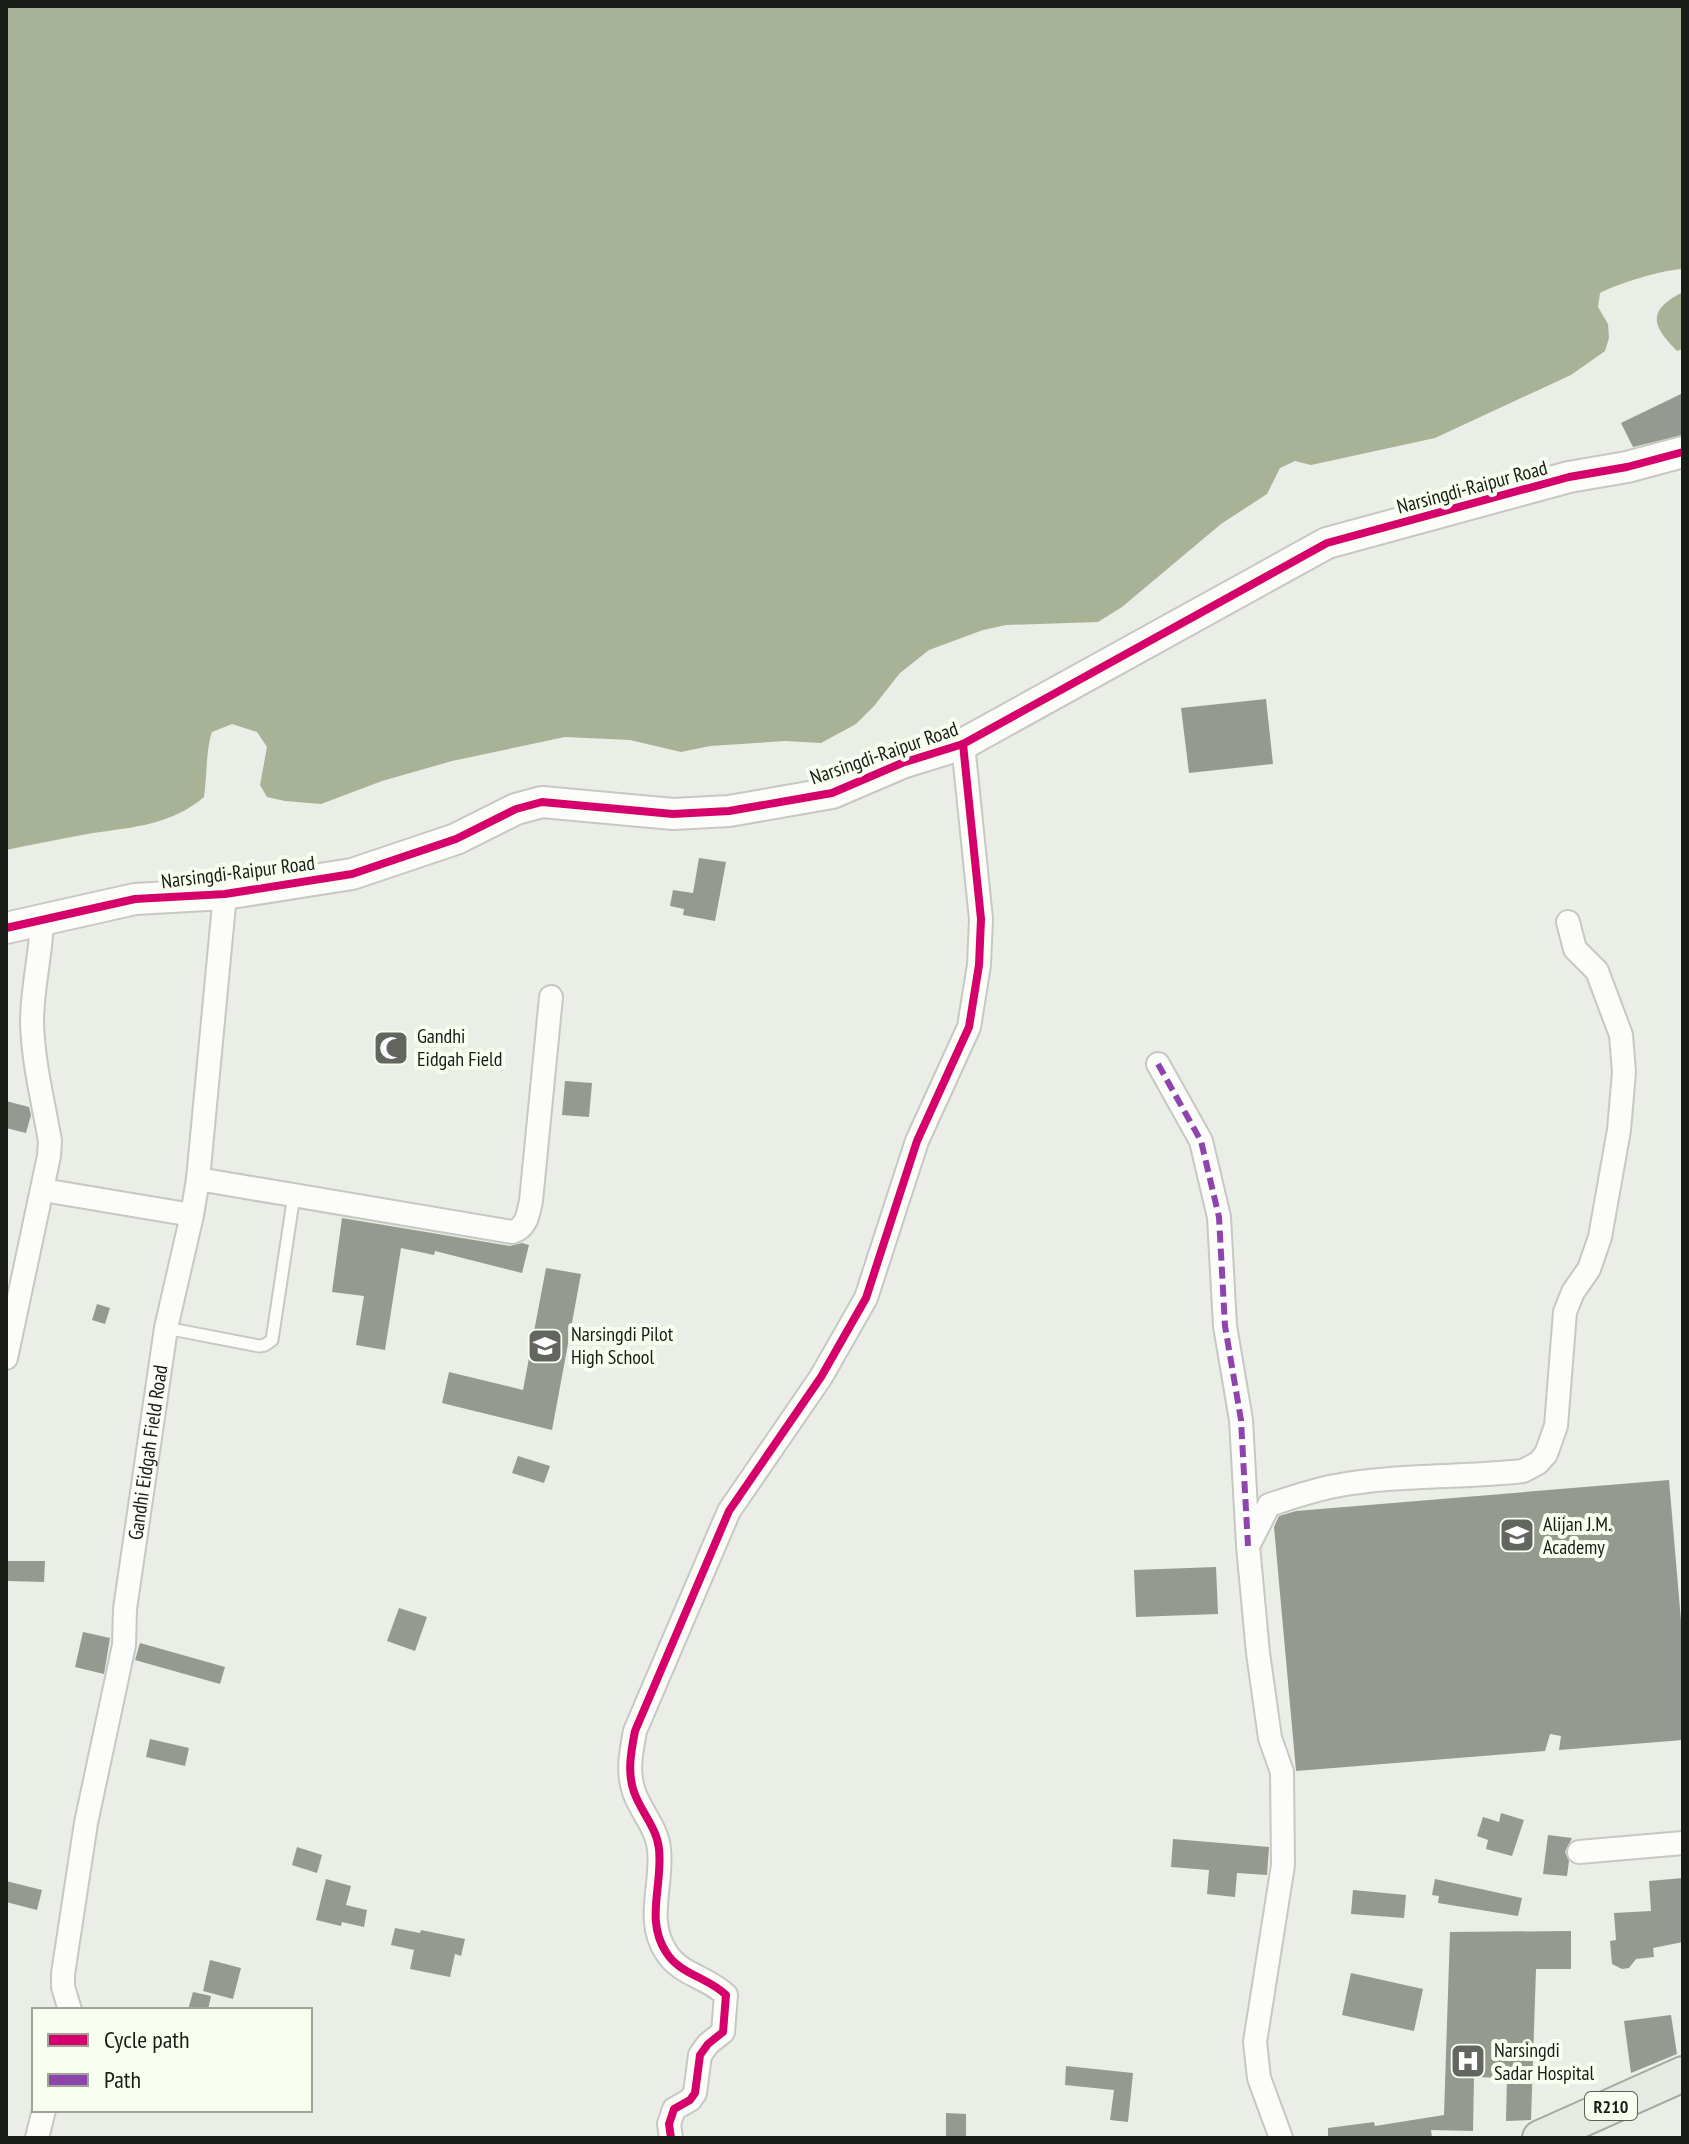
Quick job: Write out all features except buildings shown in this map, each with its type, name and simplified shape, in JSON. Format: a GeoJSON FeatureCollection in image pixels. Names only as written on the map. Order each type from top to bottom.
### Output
{"type":"FeatureCollection","features":[{"type":"Feature","properties":{"kind":"main road","name":"R210"},"geometry":{"type":"LineString","coordinates":[[1540,2138],[1683,2074]]}},
{"type":"Feature","properties":{"kind":"main road","name":"R210"},"geometry":{"type":"LineString","coordinates":[[1580,2138],[1683,2092]]}},
{"type":"Feature","properties":{"kind":"street","name":"Narsingdi-Raipur Road"},"geometry":{"type":"LineString","coordinates":[[6,928],[135,899],[225,894],[352,874],[456,839],[516,809],[542,802],[673,814],[729,811],[832,793],[902,763],[963,744],[1327,543],[1569,477],[1627,467],[1683,452]]}},
{"type":"Feature","properties":{"kind":"street"},"geometry":{"type":"LineString","coordinates":[[671,2138],[669,2124],[674,2109],[690,2100],[695,2093],[700,2055],[723,2032],[726,1995],[680,1968],[660,1942],[655,1925],[659,1848],[630,1778],[635,1731],[729,1511],[821,1377],[866,1298],[917,1141],[966,1037],[974,1003],[981,919],[963,744]]}},
{"type":"Feature","properties":{"kind":"street","name":"Gandhi Eidgah Field Road"},"geometry":{"type":"LineString","coordinates":[[69,2008],[63,1987],[63,1974],[86,1823],[124,1645],[125,1609],[166,1328],[198,1179],[225,894]]}},
{"type":"Feature","properties":{"kind":"street"},"geometry":{"type":"LineString","coordinates":[[6,1358],[43,1190],[50,1141],[32,1022],[42,921]]}},
{"type":"Feature","properties":{"kind":"street"},"geometry":{"type":"LineString","coordinates":[[1248,1546],[1269,1505],[1291,1498],[1335,1486],[1523,1471],[1538,1463],[1546,1454],[1556,1426],[1565,1312],[1573,1292],[1589,1269],[1600,1237],[1619,1130],[1624,1072],[1621,1035],[1597,971],[1575,949],[1568,922]]}},
{"type":"Feature","properties":{"kind":"street"},"geometry":{"type":"LineString","coordinates":[[198,1179],[512,1232],[522,1227],[531,1201],[551,997]]}},
{"type":"Feature","properties":{"kind":"street"},"geometry":{"type":"LineString","coordinates":[[1158,1064],[1201,1141],[1219,1217],[1225,1326],[1241,1420],[1258,1653],[1268,1724],[1282,1772],[1283,1865],[1255,2042],[1259,2078],[1281,2138]]}},
{"type":"Feature","properties":{"kind":"street"},"geometry":{"type":"LineString","coordinates":[[43,1190],[192,1215]]}},
{"type":"Feature","properties":{"kind":"street"},"geometry":{"type":"LineString","coordinates":[[1579,1852],[1683,1843]]}},
{"type":"Feature","properties":{"kind":"street"},"geometry":{"type":"LineString","coordinates":[[37,2138],[44,2112]]}},
{"type":"Feature","properties":{"kind":"lane"},"geometry":{"type":"LineString","coordinates":[[166,1328],[259,1346],[272,1340],[294,1194]]}},
{"type":"Feature","properties":{"kind":"shaded area"},"geometry":{"type":"Polygon","coordinates":[[[6,6],[1683,6],[1683,269],[1665,271],[1600,293],[1598,307],[1608,324],[1609,338],[1605,351],[1571,375],[1435,438],[1311,465],[1295,461],[1280,468],[1267,494],[1221,524],[1122,607],[1098,622],[1006,625],[929,650],[900,673],[856,724],[821,743],[785,741],[710,746],[681,752],[630,740],[565,737],[452,761],[382,781],[321,804],[267,797],[260,785],[267,747],[257,732],[232,724],[212,732],[204,797],[178,814],[137,826],[6,850],[6,6]]]}},
{"type":"Feature","properties":{"kind":"shaded area"},"geometry":{"type":"Polygon","coordinates":[[[1683,292],[1683,349],[1677,351],[1662,333],[1657,318],[1664,305],[1683,292]]]}},
{"type":"Feature","properties":{"kind":"marked path"},"geometry":{"type":"LineString","coordinates":[[1158,1064],[1201,1141],[1219,1217],[1225,1326],[1241,1420],[1248,1546]]}},
{"type":"Feature","properties":{"kind":"cycle path"},"geometry":{"type":"LineString","coordinates":[[6,928],[135,899],[225,894],[352,874],[456,839],[516,809],[542,802],[673,814],[729,811],[832,793],[902,763],[963,744],[1327,543],[1569,477],[1627,467],[1683,452]]}},
{"type":"Feature","properties":{"kind":"cycle path"},"geometry":{"type":"LineString","coordinates":[[671,2138],[669,2124],[674,2109],[690,2100],[695,2093],[700,2055],[723,2032],[726,1995],[679,1966],[660,1940],[656,1915],[659,1849],[632,1784],[630,1762],[635,1731],[729,1511],[821,1377],[866,1298],[917,1141],[969,1027],[979,965],[981,919],[963,744]]}},
{"type":"Feature","properties":{"kind":"place","name":"Gandhi Eidgah Field"},"geometry":{"type":"Point","coordinates":[391,1048]}},
{"type":"Feature","properties":{"kind":"place","name":"Narsingdi Pilot High School"},"geometry":{"type":"Point","coordinates":[545,1346]}},
{"type":"Feature","properties":{"kind":"place","name":"Alijan J.M. Academy"},"geometry":{"type":"Point","coordinates":[1517,1535]}},
{"type":"Feature","properties":{"kind":"place","name":"Narsingdi Sadar Hospital"},"geometry":{"type":"Point","coordinates":[1468,2061]}}]}
